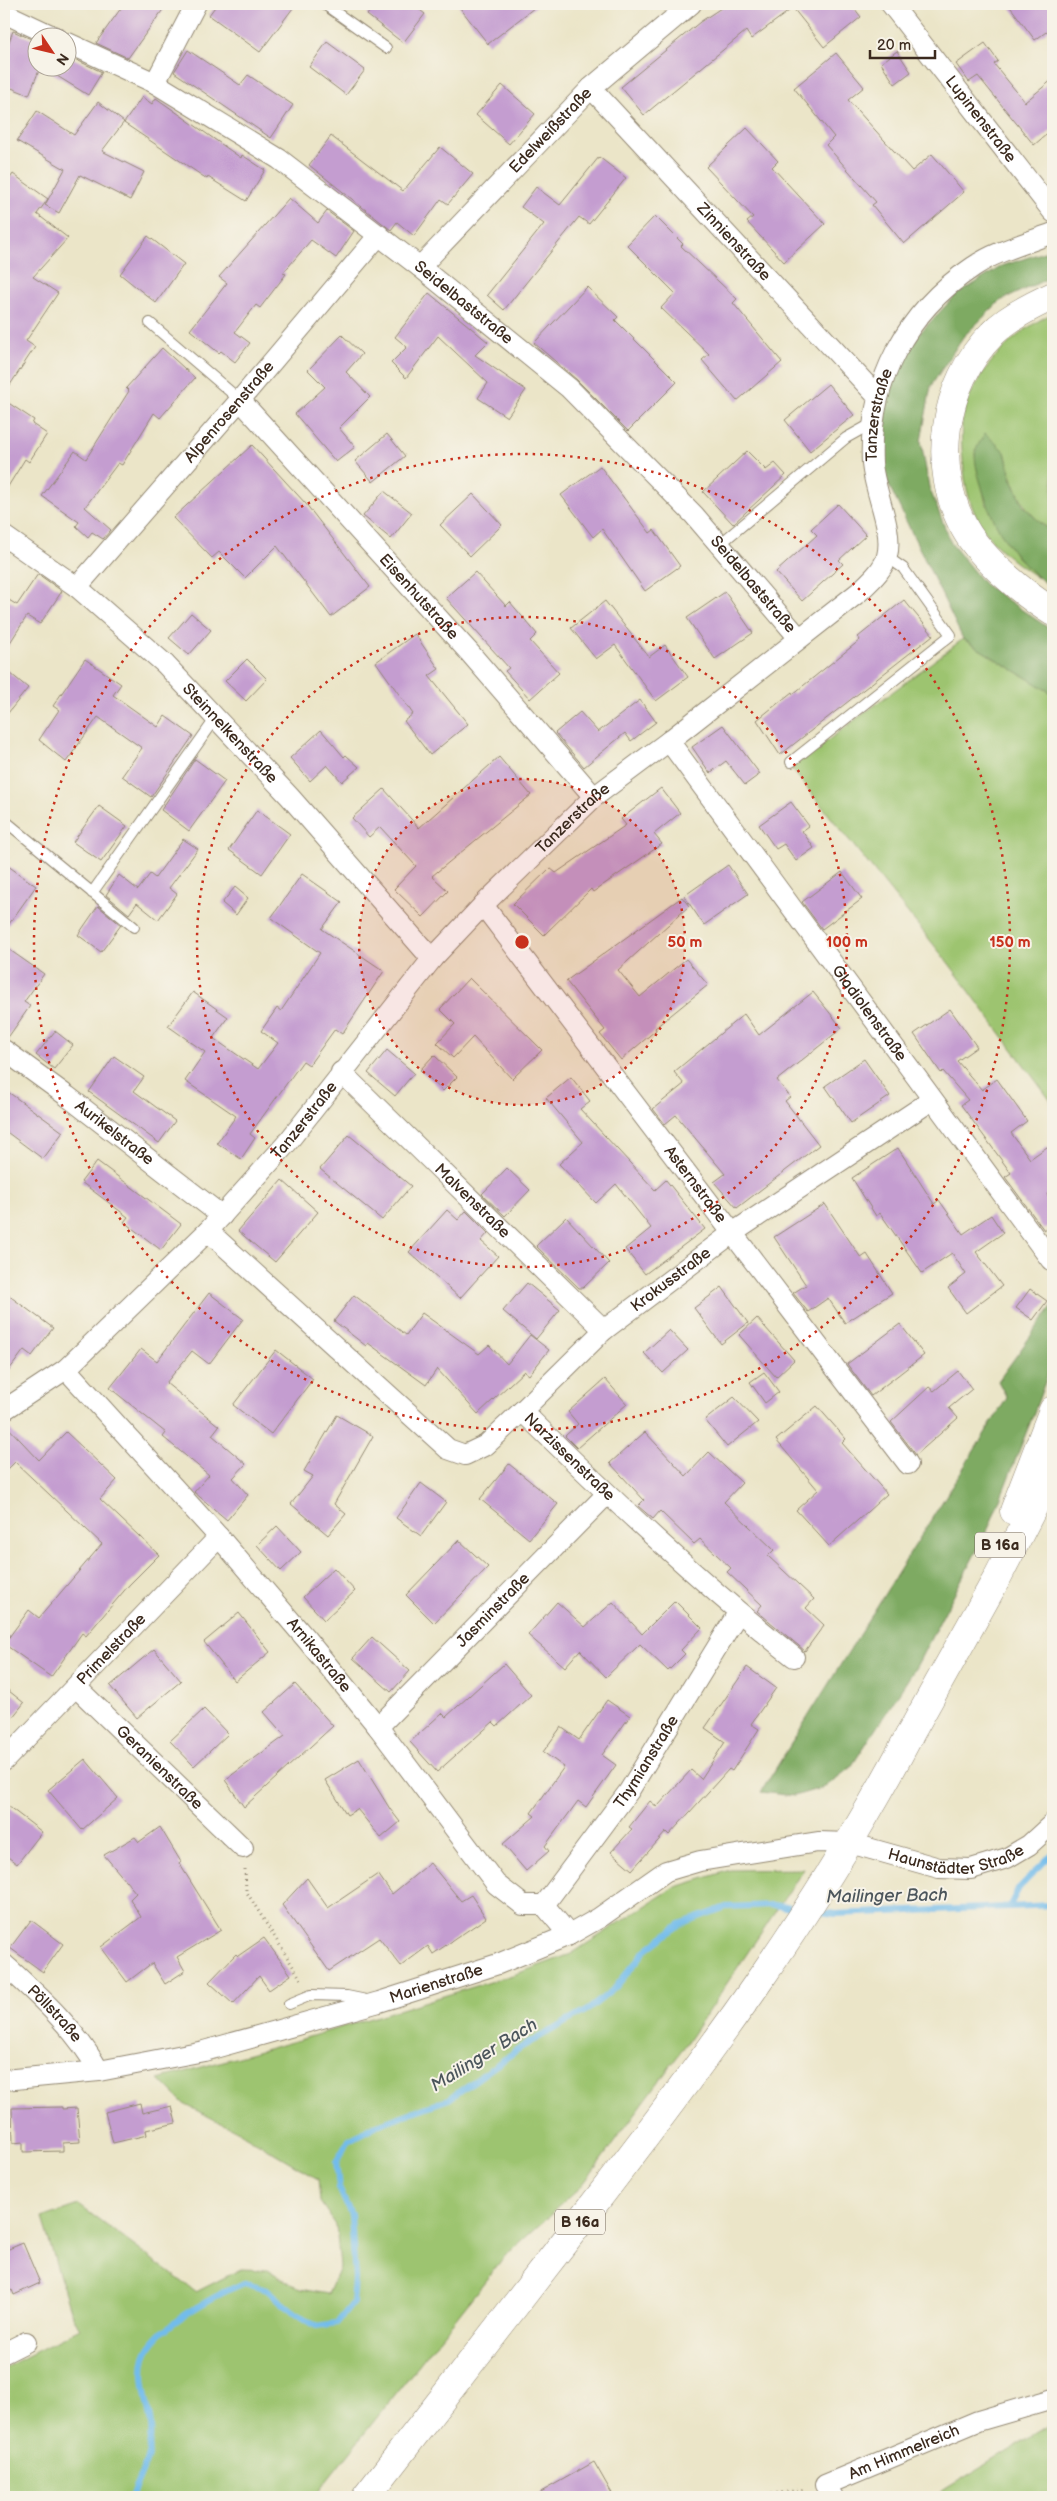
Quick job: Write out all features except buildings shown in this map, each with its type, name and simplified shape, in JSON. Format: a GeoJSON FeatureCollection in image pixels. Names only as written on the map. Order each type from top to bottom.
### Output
{"type":"FeatureCollection","features":[{"type":"Feature","properties":{"kind":"main road"},"geometry":{"type":"LineString","coordinates":[[1053,296],[993,332],[980,346],[957,389],[950,410],[945,464],[951,497],[965,529],[991,563],[1053,612]]}},
{"type":"Feature","properties":{"kind":"main road","name":"B 16a"},"geometry":{"type":"LineString","coordinates":[[941,1677],[987,1574],[1053,1410]]}},
{"type":"Feature","properties":{"kind":"main road","name":"B 16a"},"geometry":{"type":"LineString","coordinates":[[366,2497],[686,2085],[786,1941],[850,1843],[996,1580],[1051,1472]]}},
{"type":"Feature","properties":{"kind":"street"},"geometry":{"type":"LineString","coordinates":[[155,83],[196,4]]}},
{"type":"Feature","properties":{"kind":"street","name":"Edelweißstraße"},"geometry":{"type":"LineString","coordinates":[[420,267],[592,88],[691,4]]}},
{"type":"Feature","properties":{"kind":"street","name":"Lupinenstraße"},"geometry":{"type":"LineString","coordinates":[[891,4],[1053,212]]}},
{"type":"Feature","properties":{"kind":"street"},"geometry":{"type":"LineString","coordinates":[[4,13],[35,28]]}},
{"type":"Feature","properties":{"kind":"street","name":"Seidelbaststraße"},"geometry":{"type":"LineString","coordinates":[[78,47],[155,83],[279,159],[420,267],[569,388],[694,515],[799,638]]}},
{"type":"Feature","properties":{"kind":"street","name":"Zinnienstraße"},"geometry":{"type":"LineString","coordinates":[[592,88],[877,396]]}},
{"type":"Feature","properties":{"kind":"street","name":"Tanzerstraße"},"geometry":{"type":"LineString","coordinates":[[4,1410],[66,1369],[208,1231],[287,1143],[341,1072],[432,959],[483,905],[594,797],[859,592],[877,574],[887,557],[888,534],[876,491],[872,464],[873,423],[877,396],[890,360],[920,315],[948,286],[974,266],[1053,233]]}},
{"type":"Feature","properties":{"kind":"street","name":"Alpenrosenstraße"},"geometry":{"type":"LineString","coordinates":[[77,587],[240,400],[379,235]]}},
{"type":"Feature","properties":{"kind":"street","name":"Eisenhutstraße"},"geometry":{"type":"LineString","coordinates":[[240,400],[469,652],[594,797]]}},
{"type":"Feature","properties":{"kind":"street","name":"Steinnelkenstraße"},"geometry":{"type":"LineString","coordinates":[[4,536],[77,587],[165,664],[290,797],[432,959]]}},
{"type":"Feature","properties":{"kind":"street","name":"Gladiolenstraße"},"geometry":{"type":"LineString","coordinates":[[668,741],[1051,1260]]}},
{"type":"Feature","properties":{"kind":"street","name":"Asternstraße"},"geometry":{"type":"LineString","coordinates":[[483,905],[731,1234],[908,1464]]}},
{"type":"Feature","properties":{"kind":"street","name":"Aurikelstraße"},"geometry":{"type":"LineString","coordinates":[[4,1050],[67,1096],[222,1216]]}},
{"type":"Feature","properties":{"kind":"street","name":"Malvenstraße"},"geometry":{"type":"LineString","coordinates":[[341,1072],[604,1330]]}},
{"type":"Feature","properties":{"kind":"street","name":"Krokusstraße"},"geometry":{"type":"LineString","coordinates":[[522,1411],[604,1330],[731,1234],[932,1100]]}},
{"type":"Feature","properties":{"kind":"street","name":"Narzissenstraße"},"geometry":{"type":"LineString","coordinates":[[208,1231],[448,1449],[465,1455],[486,1445],[522,1411],[607,1494],[738,1613],[794,1657]]}},
{"type":"Feature","properties":{"kind":"street","name":"Arnikastraße"},"geometry":{"type":"LineString","coordinates":[[66,1369],[219,1538],[307,1640],[378,1727],[496,1884],[523,1905],[544,1904]]}},
{"type":"Feature","properties":{"kind":"street","name":"Jasminstraße"},"geometry":{"type":"LineString","coordinates":[[378,1727],[607,1494]]}},
{"type":"Feature","properties":{"kind":"street","name":"Primelstraße"},"geometry":{"type":"LineString","coordinates":[[4,1761],[219,1538]]}},
{"type":"Feature","properties":{"kind":"street","name":"Thymianstraße"},"geometry":{"type":"LineString","coordinates":[[544,1904],[629,1791],[738,1613]]}},
{"type":"Feature","properties":{"kind":"street","name":"Geranienstraße"},"geometry":{"type":"LineString","coordinates":[[76,1687],[243,1848]]}},
{"type":"Feature","properties":{"kind":"street","name":"Haunstädter Straße"},"geometry":{"type":"LineString","coordinates":[[850,1843],[939,1868],[971,1869],[1007,1858],[1029,1845],[1053,1823]]}},
{"type":"Feature","properties":{"kind":"street","name":"Marienstraße"},"geometry":{"type":"LineString","coordinates":[[4,2080],[99,2071],[204,2051],[379,2002],[498,1964],[569,1935],[599,1918],[666,1872],[700,1861],[818,1842],[850,1843]]}},
{"type":"Feature","properties":{"kind":"street"},"geometry":{"type":"LineString","coordinates":[[544,1904],[569,1935]]}},
{"type":"Feature","properties":{"kind":"street","name":"Pöllstraße"},"geometry":{"type":"LineString","coordinates":[[4,1964],[51,2007],[86,2047],[99,2071]]}},
{"type":"Feature","properties":{"kind":"street"},"geometry":{"type":"LineString","coordinates":[[4,2353],[26,2342]]}},
{"type":"Feature","properties":{"kind":"street","name":"Am Himmelreich"},"geometry":{"type":"LineString","coordinates":[[829,2491],[978,2421],[1053,2399]]}},
{"type":"Feature","properties":{"kind":"lane"},"geometry":{"type":"LineString","coordinates":[[324,4],[386,48]]}},
{"type":"Feature","properties":{"kind":"lane"},"geometry":{"type":"LineString","coordinates":[[150,323],[240,400]]}},
{"type":"Feature","properties":{"kind":"lane"},"geometry":{"type":"LineString","coordinates":[[719,544],[846,438],[873,423]]}},
{"type":"Feature","properties":{"kind":"lane"},"geometry":{"type":"LineString","coordinates":[[791,762],[951,635],[903,568],[887,557]]}},
{"type":"Feature","properties":{"kind":"lane"},"geometry":{"type":"LineString","coordinates":[[92,893],[216,718]]}},
{"type":"Feature","properties":{"kind":"lane"},"geometry":{"type":"LineString","coordinates":[[4,820],[134,927]]}},
{"type":"Feature","properties":{"kind":"lane"},"geometry":{"type":"LineString","coordinates":[[289,2004],[311,1995],[347,1996],[379,2002]]}},
{"type":"Feature","properties":{"kind":"path"},"geometry":{"type":"LineString","coordinates":[[243,1848],[246,1891],[311,1995]]}},
{"type":"Feature","properties":{"kind":"path"},"geometry":{"type":"LineString","coordinates":[[752,2497],[829,2491]]}},
{"type":"Feature","properties":{"kind":"green space"},"geometry":{"type":"Polygon","coordinates":[[[1053,249],[1053,276],[1000,301],[963,337],[931,386],[921,441],[929,487],[951,543],[984,584],[1053,631],[1053,694],[963,639],[884,475],[884,397],[913,340],[955,296],[1002,266],[1053,249]]]}},
{"type":"Feature","properties":{"kind":"green space"},"geometry":{"type":"Polygon","coordinates":[[[1053,313],[1053,531],[1042,524],[1026,507],[1016,487],[1005,452],[975,453],[986,504],[1016,556],[1038,578],[1000,549],[979,522],[965,479],[962,431],[963,416],[971,394],[989,365],[1000,352],[1025,330],[1053,313]]]}},
{"type":"Feature","properties":{"kind":"green space"},"geometry":{"type":"Polygon","coordinates":[[[985,433],[1005,452],[1011,477],[1023,505],[1042,525],[1053,531],[1053,588],[1039,578],[1017,556],[999,530],[992,515],[979,477],[975,458],[985,433]]]}},
{"type":"Feature","properties":{"kind":"green space"},"geometry":{"type":"Polygon","coordinates":[[[963,639],[1053,694],[1053,1104],[950,965],[791,768],[963,639]]]}},
{"type":"Feature","properties":{"kind":"green space"},"geometry":{"type":"Polygon","coordinates":[[[1053,1305],[1053,1360],[1032,1418],[989,1527],[916,1667],[851,1767],[825,1787],[794,1796],[761,1792],[1007,1398],[998,1381],[1053,1305]]]}},
{"type":"Feature","properties":{"kind":"green space"},"geometry":{"type":"Polygon","coordinates":[[[804,1869],[680,2053],[581,2187],[504,2257],[314,2497],[4,2497],[4,2368],[80,2329],[70,2310],[42,2218],[79,2205],[196,2292],[241,2269],[268,2270],[300,2289],[328,2294],[340,2267],[336,2225],[320,2202],[318,2179],[241,2133],[184,2104],[159,2079],[299,2040],[519,1973],[571,1954],[673,1888],[730,1870],[804,1869]]]}},
{"type":"Feature","properties":{"kind":"green space"},"geometry":{"type":"Polygon","coordinates":[[[1052,2424],[1053,2497],[932,2497],[1052,2424]]]}},
{"type":"Feature","properties":{"kind":"waterway","name":"Mailinger Bach"},"geometry":{"type":"LineString","coordinates":[[814,1911],[835,1914],[1009,1907],[1019,1888],[1053,1853]]}},
{"type":"Feature","properties":{"kind":"waterway","name":"Mailinger Bach"},"geometry":{"type":"LineString","coordinates":[[131,2497],[146,2462],[151,2443],[151,2425],[143,2382],[143,2365],[151,2346],[160,2334],[187,2313],[244,2283],[267,2290],[292,2311],[316,2326],[337,2323],[353,2303],[355,2279],[351,2215],[339,2188],[336,2162],[349,2140],[377,2125],[449,2099],[520,2048],[589,2009],[615,1988],[645,1951],[680,1924],[726,1907],[773,1905],[799,1909]]}},
{"type":"Feature","properties":{"kind":"waterway"},"geometry":{"type":"LineString","coordinates":[[1009,1907],[1053,1905]]}}]}
